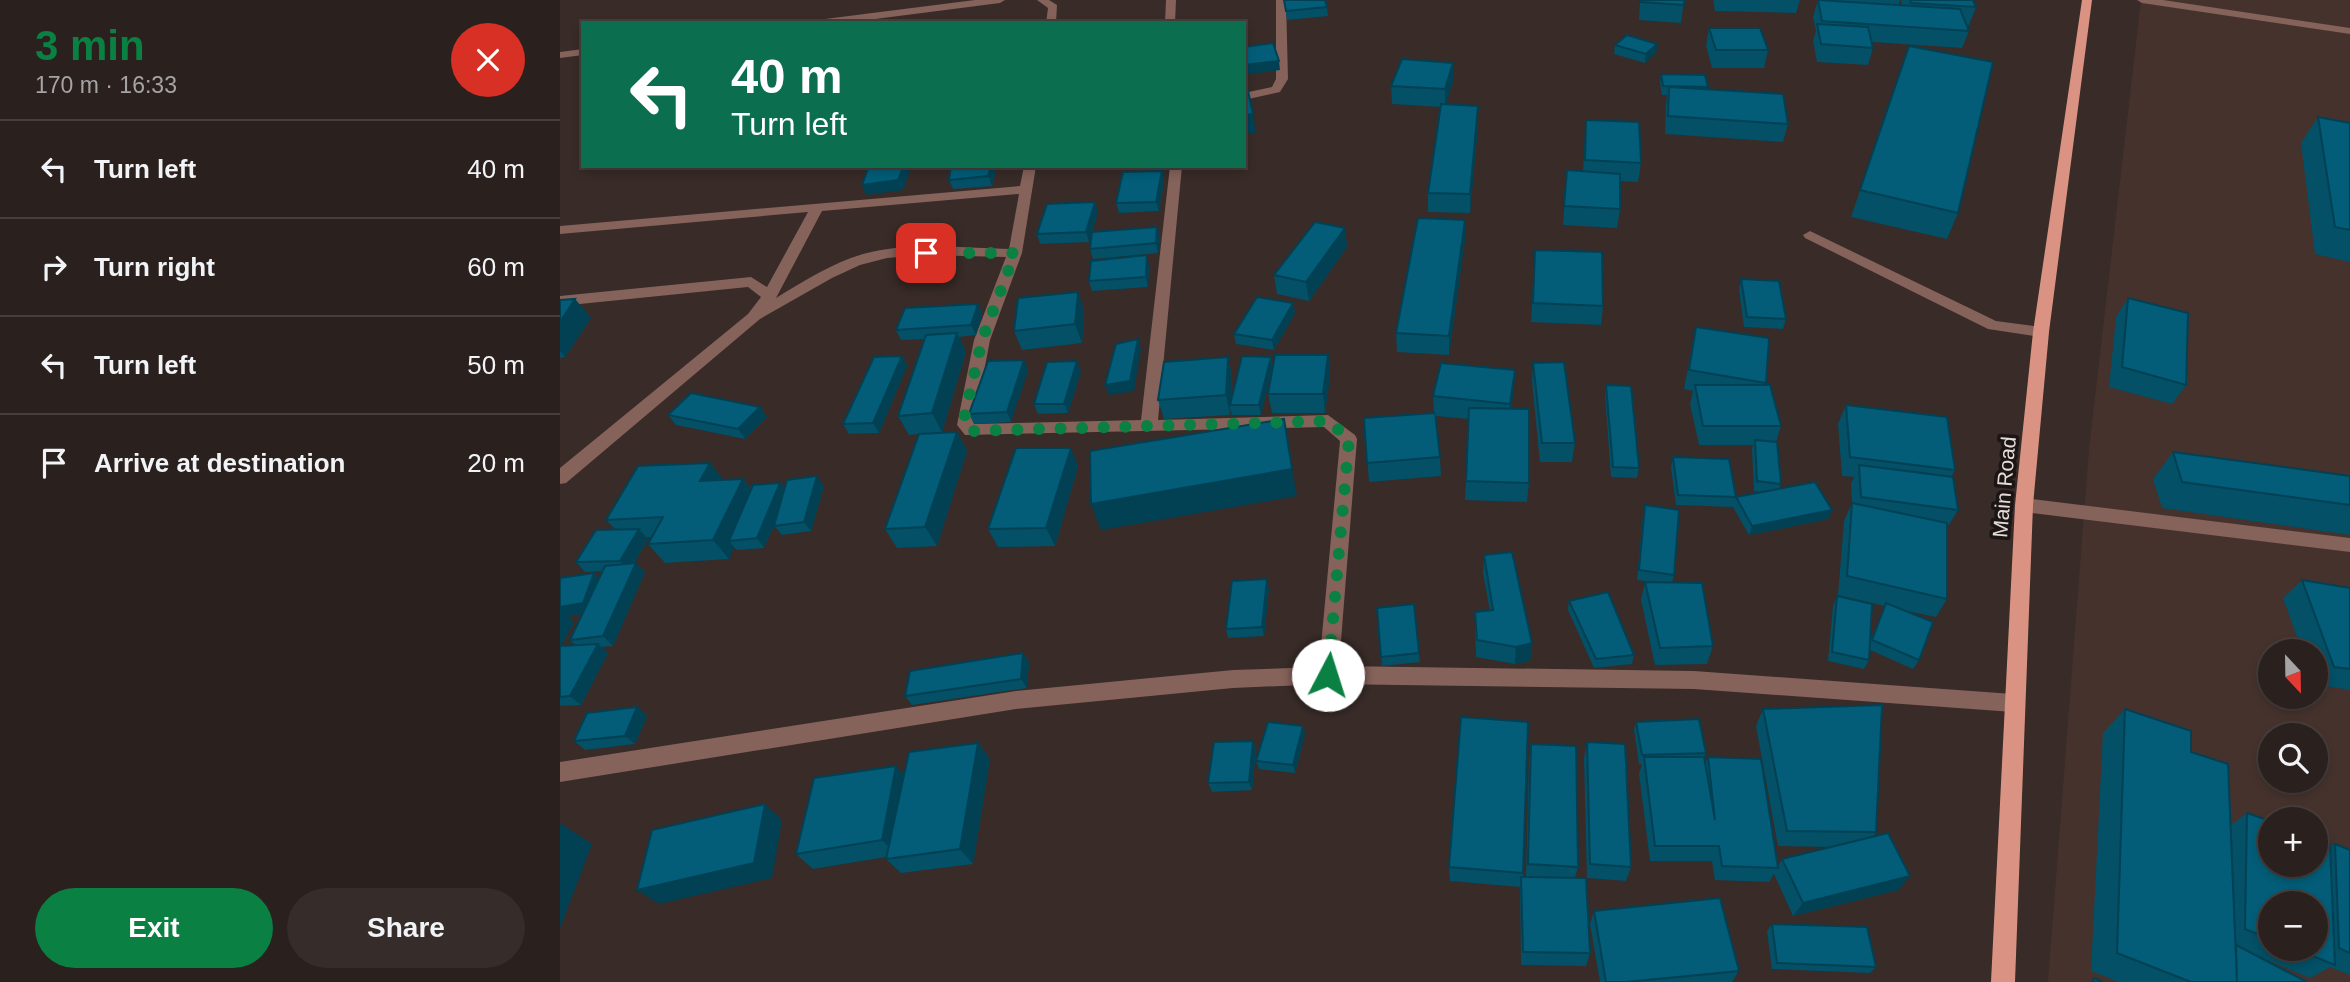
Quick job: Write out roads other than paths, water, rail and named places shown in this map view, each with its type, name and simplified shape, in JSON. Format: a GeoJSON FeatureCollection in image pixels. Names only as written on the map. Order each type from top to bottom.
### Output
{"type":"FeatureCollection","features":[{"type":"Feature","properties":{"kind":"main road","name":"Main Road"},"geometry":{"type":"LineString","coordinates":[[2003,982],[2013,703],[2024,505],[2041,332],[2087,0]]}},
{"type":"Feature","properties":{"kind":"street"},"geometry":{"type":"LineString","coordinates":[[833,21],[1000,0]]}},
{"type":"Feature","properties":{"kind":"street"},"geometry":{"type":"LineString","coordinates":[[1042,0],[1052,7],[1051,21]]}},
{"type":"Feature","properties":{"kind":"street"},"geometry":{"type":"LineString","coordinates":[[1170,21],[1171,0]]}},
{"type":"Feature","properties":{"kind":"street"},"geometry":{"type":"LineString","coordinates":[[1246,97],[1276,90],[1282,79],[1281,0]]}},
{"type":"Feature","properties":{"kind":"street"},"geometry":{"type":"LineString","coordinates":[[2142,0],[2350,31]]}},
{"type":"Feature","properties":{"kind":"street"},"geometry":{"type":"LineString","coordinates":[[560,55],[581,52]]}},
{"type":"Feature","properties":{"kind":"street"},"geometry":{"type":"LineString","coordinates":[[1030,168],[1015,253],[982,340],[965,425],[971,431],[1328,421],[1349,439],[1328,675]]}},
{"type":"Feature","properties":{"kind":"street"},"geometry":{"type":"LineString","coordinates":[[1149,427],[1176,168]]}},
{"type":"Feature","properties":{"kind":"street"},"geometry":{"type":"LineString","coordinates":[[560,230],[1026,189]]}},
{"type":"Feature","properties":{"kind":"street"},"geometry":{"type":"LineString","coordinates":[[753,317],[770,296],[816,209]]}},
{"type":"Feature","properties":{"kind":"street"},"geometry":{"type":"LineString","coordinates":[[1810,234],[1993,326],[2041,332]]}},
{"type":"Feature","properties":{"kind":"street"},"geometry":{"type":"LineString","coordinates":[[560,478],[753,317],[846,266],[870,257],[900,253],[1015,253]]}},
{"type":"Feature","properties":{"kind":"street"},"geometry":{"type":"LineString","coordinates":[[560,301],[751,282],[770,296]]}},
{"type":"Feature","properties":{"kind":"street"},"geometry":{"type":"LineString","coordinates":[[2024,505],[2350,544]]}},
{"type":"Feature","properties":{"kind":"street"},"geometry":{"type":"LineString","coordinates":[[560,772],[1016,700],[1233,679],[1328,675],[1694,680],[2013,703]]}}]}
